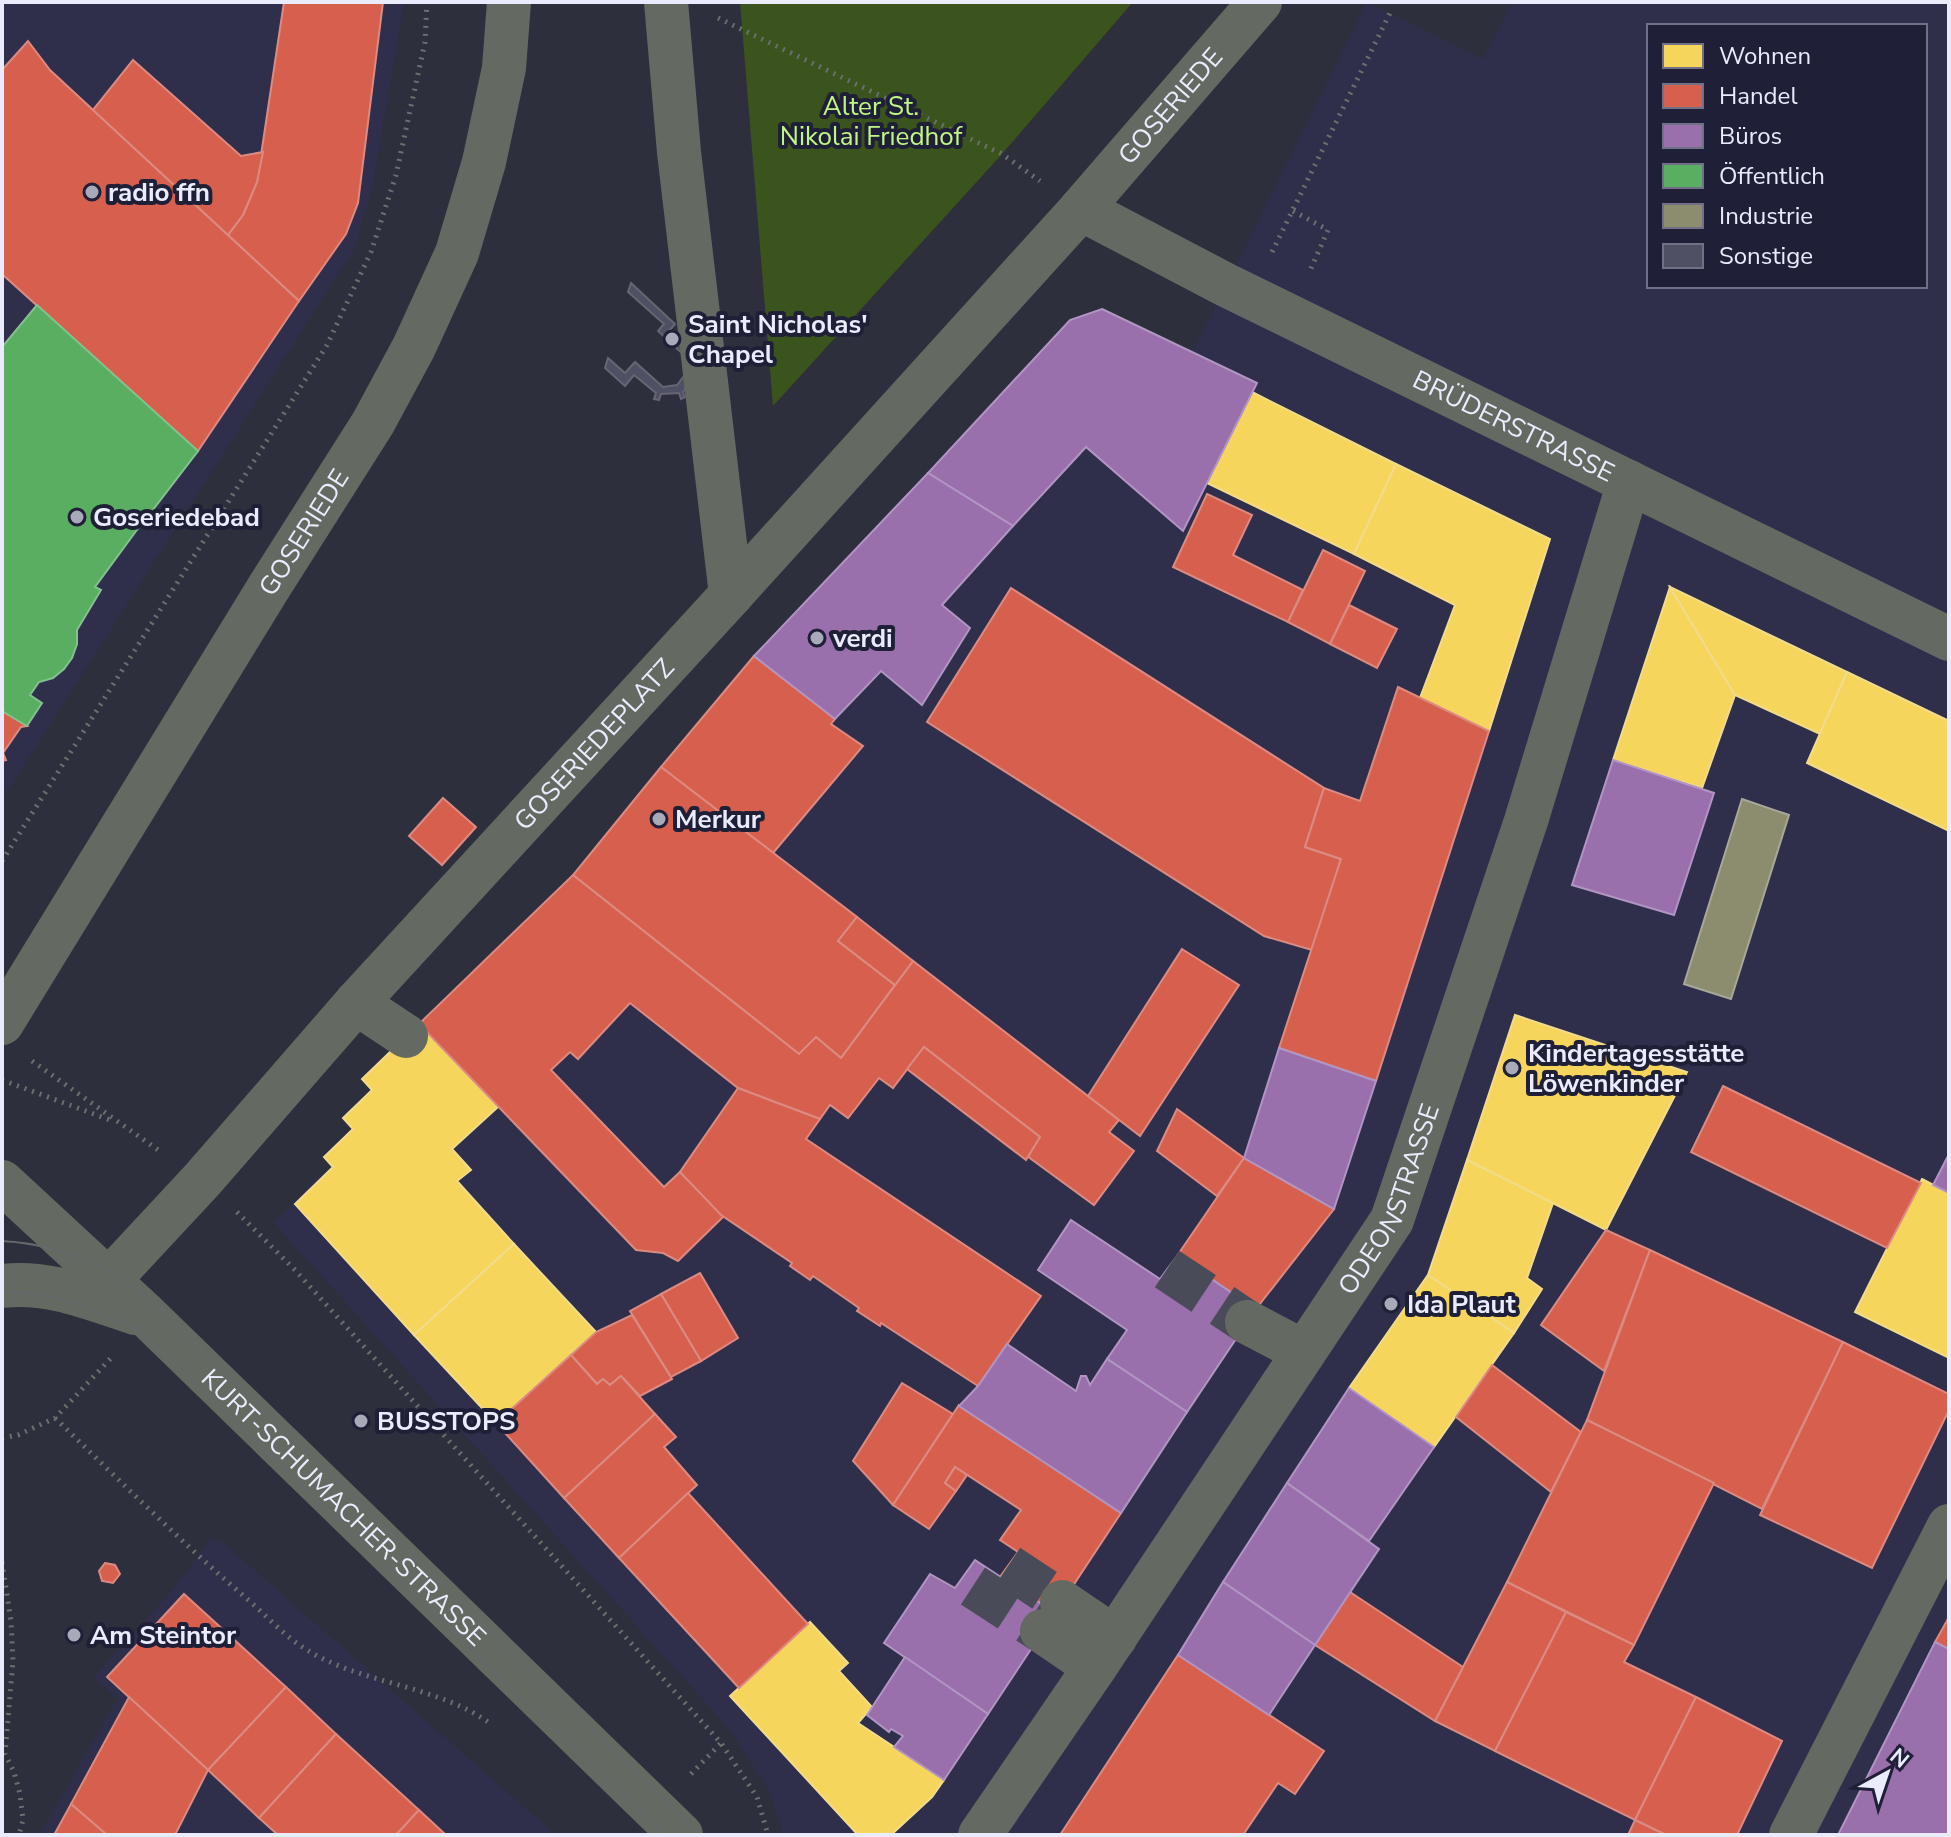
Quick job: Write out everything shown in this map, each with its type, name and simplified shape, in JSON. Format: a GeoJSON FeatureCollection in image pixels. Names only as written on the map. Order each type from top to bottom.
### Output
{"type":"FeatureCollection","features":[{"type":"Feature","properties":{"kind":"street","name":"GOSERIEDE"},"geometry":{"type":"LineString","coordinates":[[13,1038],[269,587],[373,423],[414,347],[457,253],[484,162],[504,68],[509,2]]}},
{"type":"Feature","properties":{"kind":"street","name":"GOSERIEDE"},"geometry":{"type":"LineString","coordinates":[[1081,209],[1260,2]]}},
{"type":"Feature","properties":{"kind":"street"},"geometry":{"type":"LineString","coordinates":[[686,7],[679,152],[731,595]]}},
{"type":"Feature","properties":{"kind":"street","name":"BRÜDERSTRASSE"},"geometry":{"type":"LineString","coordinates":[[1081,209],[1226,285],[1949,639]]}},
{"type":"Feature","properties":{"kind":"street","name":"GOSERIEDEPLATZ"},"geometry":{"type":"LineString","coordinates":[[108,1281],[202,1180],[356,1003],[1081,209]]}},
{"type":"Feature","properties":{"kind":"street","name":"ODEONSTRASSE"},"geometry":{"type":"LineString","coordinates":[[980,1835],[1105,1653],[1392,1220],[1526,821],[1629,482]]}},
{"type":"Feature","properties":{"kind":"street"},"geometry":{"type":"LineString","coordinates":[[356,1003],[406,1036]]}},
{"type":"Feature","properties":{"kind":"street","name":"KURT-SCHUMACHER-STRASSE"},"geometry":{"type":"LineString","coordinates":[[2,1182],[147,1316],[681,1835]]}},
{"type":"Feature","properties":{"kind":"street"},"geometry":{"type":"LineString","coordinates":[[2,1286],[53,1287],[147,1316]]}},
{"type":"Feature","properties":{"kind":"street"},"geometry":{"type":"LineString","coordinates":[[1247,1322],[1304,1352]]}},
{"type":"Feature","properties":{"kind":"street"},"geometry":{"type":"LineString","coordinates":[[1791,1835],[1949,1526]]}},
{"type":"Feature","properties":{"kind":"street"},"geometry":{"type":"LineString","coordinates":[[1052,1617],[1105,1653]]}},
{"type":"Feature","properties":{"kind":"path"},"geometry":{"type":"LineString","coordinates":[[2,861],[327,345],[371,252],[396,175],[425,42],[427,2]]}},
{"type":"Feature","properties":{"kind":"path"},"geometry":{"type":"LineString","coordinates":[[686,7],[1002,154],[1081,209]]}},
{"type":"Feature","properties":{"kind":"path"},"geometry":{"type":"LineString","coordinates":[[1272,253],[1390,13]]}},
{"type":"Feature","properties":{"kind":"path"},"geometry":{"type":"LineString","coordinates":[[1293,211],[1328,230],[1309,272]]}},
{"type":"Feature","properties":{"kind":"path"},"geometry":{"type":"LineString","coordinates":[[13,1038],[119,1123],[202,1180],[295,1270],[721,1743],[757,1797],[768,1835]]}},
{"type":"Feature","properties":{"kind":"path"},"geometry":{"type":"LineString","coordinates":[[2,1080],[119,1123]]}},
{"type":"Feature","properties":{"kind":"path"},"geometry":{"type":"LineString","coordinates":[[2,1438],[18,1435],[55,1418],[114,1354]]}},
{"type":"Feature","properties":{"kind":"path"},"geometry":{"type":"LineString","coordinates":[[55,1418],[208,1565],[304,1649],[340,1668],[376,1677],[458,1707],[495,1727]]}},
{"type":"Feature","properties":{"kind":"path"},"geometry":{"type":"LineString","coordinates":[[2,1562],[11,1621],[13,1661],[5,1754],[20,1794],[23,1820],[19,1835]]}},
{"type":"Feature","properties":{"kind":"shaded area"},"geometry":{"type":"Polygon","coordinates":[[[2,2],[404,2],[372,190],[355,248],[2,800],[2,2]]]}},
{"type":"Feature","properties":{"kind":"shaded area"},"geometry":{"type":"Polygon","coordinates":[[[1367,2],[1483,59],[1512,2],[1949,2],[1949,1835],[784,1835],[769,1790],[731,1731],[274,1223],[319,1176],[333,1168],[324,1157],[353,1129],[343,1118],[372,1090],[362,1079],[573,875],[754,656],[1070,320],[1102,309],[1192,353],[1367,2]]]}},
{"type":"Feature","properties":{"kind":"shaded area"},"geometry":{"type":"Polygon","coordinates":[[[211,1538],[224,1543],[556,1835],[40,1835],[117,1699],[94,1677],[176,1586],[211,1538]]]}},
{"type":"Feature","properties":{"kind":"green space","name":"Alter St. Nikolai Friedhof"},"geometry":{"type":"Polygon","coordinates":[[[740,2],[1133,2],[1002,154],[773,406],[740,2]]]}},
{"type":"Feature","properties":{"kind":"building: Wohnen"},"geometry":{"type":"Polygon","coordinates":[[[1252,392],[1396,464],[1354,554],[1207,483],[1252,392]]]}},
{"type":"Feature","properties":{"kind":"building: Wohnen"},"geometry":{"type":"Polygon","coordinates":[[[1396,464],[1550,539],[1489,731],[1420,698],[1455,605],[1354,554],[1396,464]]]}},
{"type":"Feature","properties":{"kind":"building: Wohnen"},"geometry":{"type":"Polygon","coordinates":[[[1670,587],[1735,695],[1702,788],[1613,760],[1670,587]]]}},
{"type":"Feature","properties":{"kind":"building: Wohnen"},"geometry":{"type":"Polygon","coordinates":[[[1670,587],[1847,672],[1820,734],[1735,695],[1670,587]]]}},
{"type":"Feature","properties":{"kind":"building: Wohnen"},"geometry":{"type":"Polygon","coordinates":[[[1847,672],[1949,721],[1949,831],[1807,763],[1847,672]]]}},
{"type":"Feature","properties":{"kind":"building: Wohnen"},"geometry":{"type":"Polygon","coordinates":[[[1515,1015],[1687,1072],[1606,1230],[1467,1160],[1515,1015]]]}},
{"type":"Feature","properties":{"kind":"building: Wohnen"},"geometry":{"type":"Polygon","coordinates":[[[419,1024],[498,1107],[452,1149],[471,1170],[457,1181],[514,1244],[414,1335],[295,1204],[333,1167],[324,1157],[353,1129],[343,1118],[372,1090],[362,1079],[419,1024]]]}},
{"type":"Feature","properties":{"kind":"building: Wohnen"},"geometry":{"type":"Polygon","coordinates":[[[1467,1160],[1553,1203],[1527,1278],[1542,1289],[1514,1333],[1428,1275],[1467,1160]]]}},
{"type":"Feature","properties":{"kind":"building: Wohnen"},"geometry":{"type":"Polygon","coordinates":[[[1922,1179],[1949,1193],[1949,1358],[1855,1312],[1922,1179]]]}},
{"type":"Feature","properties":{"kind":"building: Wohnen"},"geometry":{"type":"Polygon","coordinates":[[[514,1244],[596,1332],[496,1423],[414,1335],[514,1244]]]}},
{"type":"Feature","properties":{"kind":"building: Wohnen"},"geometry":{"type":"Polygon","coordinates":[[[1428,1275],[1514,1333],[1434,1447],[1349,1388],[1428,1275]]]}},
{"type":"Feature","properties":{"kind":"building: Wohnen"},"geometry":{"type":"Polygon","coordinates":[[[810,1622],[848,1663],[839,1671],[872,1707],[858,1723],[944,1780],[932,1797],[891,1835],[858,1835],[730,1696],[810,1622]]]}},
{"type":"Feature","properties":{"kind":"building: Handel"},"geometry":{"type":"Polygon","coordinates":[[[284,2],[383,2],[358,203],[346,234],[299,301],[228,235],[243,215],[257,182],[284,2]]]}},
{"type":"Feature","properties":{"kind":"building: Handel","name":"radio ffn"},"geometry":{"type":"Polygon","coordinates":[[[28,41],[50,70],[299,301],[198,451],[2,274],[2,70],[28,41]]]}},
{"type":"Feature","properties":{"kind":"building: Handel"},"geometry":{"type":"Polygon","coordinates":[[[133,60],[241,156],[263,152],[257,182],[243,215],[228,235],[93,110],[133,60]]]}},
{"type":"Feature","properties":{"kind":"building: Handel"},"geometry":{"type":"Polygon","coordinates":[[[1207,494],[1252,515],[1233,555],[1303,590],[1288,622],[1173,567],[1207,494]]]}},
{"type":"Feature","properties":{"kind":"building: Handel"},"geometry":{"type":"Polygon","coordinates":[[[1323,550],[1365,571],[1330,644],[1288,622],[1323,550]]]}},
{"type":"Feature","properties":{"kind":"building: Handel"},"geometry":{"type":"Polygon","coordinates":[[[1011,588],[1324,788],[1305,847],[1341,859],[1312,950],[1264,936],[927,722],[1011,588]]]}},
{"type":"Feature","properties":{"kind":"building: Handel"},"geometry":{"type":"Polygon","coordinates":[[[1349,605],[1397,629],[1377,668],[1330,644],[1349,605]]]}},
{"type":"Feature","properties":{"kind":"building: Handel"},"geometry":{"type":"Polygon","coordinates":[[[754,656],[835,719],[831,724],[863,746],[773,853],[661,767],[754,656]]]}},
{"type":"Feature","properties":{"kind":"building: Handel"},"geometry":{"type":"Polygon","coordinates":[[[1398,687],[1489,731],[1376,1081],[1279,1048],[1341,859],[1305,847],[1324,788],[1360,801],[1398,687]]]}},
{"type":"Feature","properties":{"kind":"building: Handel"},"geometry":{"type":"Polygon","coordinates":[[[2,711],[27,726],[21,727],[3,753],[6,760],[2,761],[2,711]]]}},
{"type":"Feature","properties":{"kind":"building: Handel"},"geometry":{"type":"Polygon","coordinates":[[[661,767],[857,917],[838,941],[895,985],[841,1058],[816,1037],[799,1054],[573,875],[661,767]]]}},
{"type":"Feature","properties":{"kind":"building: Handel"},"geometry":{"type":"Polygon","coordinates":[[[443,798],[476,827],[442,865],[409,836],[443,798]]]}},
{"type":"Feature","properties":{"kind":"building: Handel"},"geometry":{"type":"Polygon","coordinates":[[[573,875],[799,1054],[816,1037],[841,1058],[913,961],[1119,1120],[1109,1132],[1134,1151],[1094,1205],[1027,1156],[1040,1137],[924,1047],[893,1088],[879,1078],[848,1118],[830,1105],[820,1119],[738,1088],[630,1003],[578,1059],[570,1052],[551,1070],[664,1187],[680,1172],[724,1216],[678,1261],[663,1253],[636,1250],[419,1024],[573,875]]]}},
{"type":"Feature","properties":{"kind":"building: Handel"},"geometry":{"type":"Polygon","coordinates":[[[857,917],[913,961],[895,985],[838,941],[857,917]]]}},
{"type":"Feature","properties":{"kind":"building: Handel"},"geometry":{"type":"Polygon","coordinates":[[[1182,949],[1239,985],[1140,1136],[1088,1096],[1182,949]]]}},
{"type":"Feature","properties":{"kind":"building: Handel"},"geometry":{"type":"Polygon","coordinates":[[[924,1047],[1040,1137],[1026,1160],[907,1069],[924,1047]]]}},
{"type":"Feature","properties":{"kind":"building: Handel"},"geometry":{"type":"Polygon","coordinates":[[[1723,1086],[1921,1183],[1887,1248],[1691,1152],[1723,1086]]]}},
{"type":"Feature","properties":{"kind":"building: Handel"},"geometry":{"type":"Polygon","coordinates":[[[738,1088],[820,1119],[806,1139],[1041,1296],[978,1386],[881,1323],[880,1326],[857,1311],[859,1308],[813,1276],[810,1280],[790,1266],[792,1263],[721,1215],[680,1172],[738,1088]]]}},
{"type":"Feature","properties":{"kind":"building: Handel"},"geometry":{"type":"Polygon","coordinates":[[[1177,1109],[1244,1158],[1217,1196],[1157,1151],[1177,1109]]]}},
{"type":"Feature","properties":{"kind":"building: Handel"},"geometry":{"type":"Polygon","coordinates":[[[1244,1158],[1334,1209],[1256,1309],[1177,1256],[1244,1158]]]}},
{"type":"Feature","properties":{"kind":"building: Handel"},"geometry":{"type":"Polygon","coordinates":[[[1606,1230],[1650,1250],[1604,1371],[1541,1325],[1606,1230]]]}},
{"type":"Feature","properties":{"kind":"building: Handel"},"geometry":{"type":"Polygon","coordinates":[[[1650,1250],[1843,1342],[1762,1509],[1587,1420],[1650,1250]]]}},
{"type":"Feature","properties":{"kind":"building: Handel"},"geometry":{"type":"Polygon","coordinates":[[[700,1273],[738,1338],[701,1361],[661,1294],[700,1273]]]}},
{"type":"Feature","properties":{"kind":"building: Handel"},"geometry":{"type":"Polygon","coordinates":[[[661,1294],[701,1361],[671,1377],[630,1311],[661,1294]]]}},
{"type":"Feature","properties":{"kind":"building: Handel"},"geometry":{"type":"Polygon","coordinates":[[[632,1315],[672,1379],[640,1396],[621,1376],[610,1385],[603,1379],[597,1384],[571,1355],[596,1332],[632,1315]]]}},
{"type":"Feature","properties":{"kind":"building: Handel"},"geometry":{"type":"Polygon","coordinates":[[[1843,1342],[1949,1394],[1949,1410],[1872,1568],[1760,1515],[1843,1342]]]}},
{"type":"Feature","properties":{"kind":"building: Handel"},"geometry":{"type":"Polygon","coordinates":[[[571,1355],[597,1384],[603,1379],[610,1385],[621,1376],[655,1414],[564,1498],[496,1423],[571,1355]]]}},
{"type":"Feature","properties":{"kind":"building: Handel"},"geometry":{"type":"Polygon","coordinates":[[[1492,1365],[1581,1432],[1551,1492],[1456,1417],[1492,1365]]]}},
{"type":"Feature","properties":{"kind":"building: Handel"},"geometry":{"type":"Polygon","coordinates":[[[902,1383],[953,1414],[893,1505],[853,1461],[902,1383]]]}},
{"type":"Feature","properties":{"kind":"building: Handel"},"geometry":{"type":"Polygon","coordinates":[[[959,1405],[1121,1513],[1055,1613],[1000,1577],[1018,1552],[1000,1540],[1021,1510],[955,1467],[945,1483],[956,1491],[929,1529],[893,1505],[959,1405]]]}},
{"type":"Feature","properties":{"kind":"building: Handel"},"geometry":{"type":"Polygon","coordinates":[[[655,1414],[676,1437],[664,1447],[697,1485],[619,1558],[564,1498],[655,1414]]]}},
{"type":"Feature","properties":{"kind":"building: Handel"},"geometry":{"type":"Polygon","coordinates":[[[1587,1420],[1714,1483],[1634,1645],[1507,1582],[1587,1420]]]}},
{"type":"Feature","properties":{"kind":"building: Handel"},"geometry":{"type":"Polygon","coordinates":[[[955,1467],[967,1475],[956,1491],[945,1483],[955,1467]]]}},
{"type":"Feature","properties":{"kind":"building: Handel"},"geometry":{"type":"Polygon","coordinates":[[[688,1493],[808,1624],[739,1688],[619,1558],[688,1493]]]}},
{"type":"Feature","properties":{"kind":"building: Handel"},"geometry":{"type":"Polygon","coordinates":[[[105,1563],[115,1565],[120,1574],[113,1583],[102,1581],[99,1571],[105,1563]]]}},
{"type":"Feature","properties":{"kind":"building: Handel"},"geometry":{"type":"Polygon","coordinates":[[[1507,1582],[1566,1612],[1495,1751],[1435,1721],[1507,1582]]]}},
{"type":"Feature","properties":{"kind":"building: Handel"},"geometry":{"type":"Polygon","coordinates":[[[1350,1592],[1463,1667],[1435,1721],[1315,1645],[1350,1592]]]}},
{"type":"Feature","properties":{"kind":"building: Handel"},"geometry":{"type":"Polygon","coordinates":[[[184,1594],[286,1687],[208,1770],[107,1677],[184,1594]]]}},
{"type":"Feature","properties":{"kind":"building: Handel"},"geometry":{"type":"Polygon","coordinates":[[[1566,1612],[1634,1645],[1624,1662],[1696,1697],[1635,1820],[1495,1751],[1566,1612]]]}},
{"type":"Feature","properties":{"kind":"building: Handel"},"geometry":{"type":"Polygon","coordinates":[[[1949,1617],[1949,1649],[1935,1642],[1949,1617]]]}},
{"type":"Feature","properties":{"kind":"building: Handel"},"geometry":{"type":"Polygon","coordinates":[[[1178,1655],[1324,1751],[1295,1794],[1278,1783],[1243,1835],[1060,1835],[1178,1655]]]}},
{"type":"Feature","properties":{"kind":"building: Handel"},"geometry":{"type":"Polygon","coordinates":[[[286,1687],[336,1734],[259,1818],[208,1770],[286,1687]]]}},
{"type":"Feature","properties":{"kind":"building: Handel"},"geometry":{"type":"Polygon","coordinates":[[[129,1697],[208,1770],[175,1835],[107,1835],[71,1804],[129,1697]]]}},
{"type":"Feature","properties":{"kind":"building: Handel"},"geometry":{"type":"Polygon","coordinates":[[[1696,1697],[1782,1741],[1737,1835],[1666,1835],[1635,1820],[1696,1697]]]}},
{"type":"Feature","properties":{"kind":"building: Handel"},"geometry":{"type":"Polygon","coordinates":[[[336,1734],[419,1810],[396,1835],[278,1835],[259,1818],[336,1734]]]}},
{"type":"Feature","properties":{"kind":"building: Handel"},"geometry":{"type":"Polygon","coordinates":[[[71,1804],[107,1835],[54,1835],[71,1804]]]}},
{"type":"Feature","properties":{"kind":"building: Handel"},"geometry":{"type":"Polygon","coordinates":[[[419,1810],[446,1835],[396,1835],[419,1810]]]}},
{"type":"Feature","properties":{"kind":"building: Handel"},"geometry":{"type":"Polygon","coordinates":[[[1635,1820],[1666,1835],[1628,1835],[1635,1820]]]}},
{"type":"Feature","properties":{"kind":"building: Büros"},"geometry":{"type":"Polygon","coordinates":[[[1102,309],[1257,383],[1183,531],[1086,447],[1013,526],[928,473],[1070,320],[1102,309]]]}},
{"type":"Feature","properties":{"kind":"building: Büros"},"geometry":{"type":"Polygon","coordinates":[[[928,473],[1013,526],[942,605],[970,628],[922,705],[881,671],[835,719],[754,656],[928,473]]]}},
{"type":"Feature","properties":{"kind":"building: Büros"},"geometry":{"type":"Polygon","coordinates":[[[1613,760],[1714,793],[1674,915],[1572,885],[1613,760]]]}},
{"type":"Feature","properties":{"kind":"building: Büros"},"geometry":{"type":"Polygon","coordinates":[[[1279,1048],[1376,1081],[1334,1209],[1244,1158],[1279,1048]]]}},
{"type":"Feature","properties":{"kind":"building: Büros"},"geometry":{"type":"Polygon","coordinates":[[[1949,1154],[1949,1193],[1933,1185],[1949,1154]]]}},
{"type":"Feature","properties":{"kind":"building: Büros"},"geometry":{"type":"Polygon","coordinates":[[[1071,1220],[1160,1279],[1177,1256],[1256,1309],[1187,1412],[1107,1359],[1127,1330],[1038,1270],[1071,1220]]]}},
{"type":"Feature","properties":{"kind":"building: Büros"},"geometry":{"type":"Polygon","coordinates":[[[1007,1344],[1076,1391],[1081,1376],[1086,1376],[1090,1385],[1107,1359],[1187,1412],[1121,1513],[959,1406],[978,1386],[1007,1344]]]}},
{"type":"Feature","properties":{"kind":"building: Büros"},"geometry":{"type":"Polygon","coordinates":[[[1349,1388],[1434,1447],[1369,1541],[1287,1483],[1349,1388]]]}},
{"type":"Feature","properties":{"kind":"building: Büros"},"geometry":{"type":"Polygon","coordinates":[[[1287,1483],[1379,1549],[1315,1645],[1223,1582],[1287,1483]]]}},
{"type":"Feature","properties":{"kind":"building: Büros"},"geometry":{"type":"Polygon","coordinates":[[[975,1560],[1055,1613],[988,1714],[884,1643],[930,1574],[955,1588],[975,1560]]]}},
{"type":"Feature","properties":{"kind":"building: Büros"},"geometry":{"type":"Polygon","coordinates":[[[1223,1582],[1315,1645],[1269,1715],[1178,1655],[1223,1582]]]}},
{"type":"Feature","properties":{"kind":"building: Büros"},"geometry":{"type":"Polygon","coordinates":[[[1935,1642],[1949,1649],[1947,1835],[1838,1835],[1935,1642]]]}},
{"type":"Feature","properties":{"kind":"building: Büros"},"geometry":{"type":"Polygon","coordinates":[[[905,1657],[988,1714],[944,1780],[894,1747],[903,1736],[891,1729],[889,1732],[867,1715],[905,1657]]]}},
{"type":"Feature","properties":{"kind":"building: Öffentlich","name":"Goseriedebad"},"geometry":{"type":"Polygon","coordinates":[[[37,305],[198,451],[152,511],[151,520],[142,523],[95,587],[101,590],[77,630],[77,644],[72,658],[53,678],[39,682],[30,695],[42,703],[27,726],[2,711],[2,347],[37,305]]]}},
{"type":"Feature","properties":{"kind":"building: Industrie"},"geometry":{"type":"Polygon","coordinates":[[[1742,799],[1789,815],[1731,999],[1684,984],[1742,799]]]}},
{"type":"Feature","properties":{"kind":"building: Sonstige","name":"Saint Nicholas' Chapel"},"geometry":{"type":"Polygon","coordinates":[[[631,283],[675,324],[669,331],[691,351],[693,377],[683,392],[685,397],[681,399],[679,393],[661,394],[659,400],[654,399],[656,393],[634,375],[625,386],[605,368],[608,358],[625,373],[635,362],[663,387],[677,385],[687,372],[685,356],[658,331],[664,324],[628,292],[631,283]]]}},
{"type":"Feature","properties":{"kind":"tunnel"},"geometry":{"type":"LineString","coordinates":[[1167,1269],[1247,1322]]}},
{"type":"Feature","properties":{"kind":"tunnel"},"geometry":{"type":"LineString","coordinates":[[1008,1566],[1062,1602]]}},
{"type":"Feature","properties":{"kind":"tunnel"},"geometry":{"type":"LineString","coordinates":[[973,1586],[1042,1631]]}},
{"type":"Feature","properties":{"kind":"tram line"},"geometry":{"type":"LineString","coordinates":[[2,1241],[44,1247],[84,1260],[121,1279],[156,1304],[700,1835]]}},
{"type":"Feature","properties":{"kind":"tram line"},"geometry":{"type":"LineString","coordinates":[[2,1293],[32,1293],[82,1305],[136,1329],[665,1835]]}},
{"type":"Feature","properties":{"kind":"place","name":"radio ffn"},"geometry":{"type":"Point","coordinates":[92,192]}},
{"type":"Feature","properties":{"kind":"place","name":"Saint Nicholas' Chapel"},"geometry":{"type":"Point","coordinates":[672,339]}},
{"type":"Feature","properties":{"kind":"place","name":"Goseriedebad"},"geometry":{"type":"Point","coordinates":[77,517]}},
{"type":"Feature","properties":{"kind":"place","name":"verdi"},"geometry":{"type":"Point","coordinates":[817,638]}},
{"type":"Feature","properties":{"kind":"place","name":"Merkur"},"geometry":{"type":"Point","coordinates":[659,819]}},
{"type":"Feature","properties":{"kind":"place","name":"Kindertagesstätte Löwenkinder"},"geometry":{"type":"Point","coordinates":[1512,1068]}},
{"type":"Feature","properties":{"kind":"place","name":"Ida Plaut"},"geometry":{"type":"Point","coordinates":[1391,1304]}},
{"type":"Feature","properties":{"kind":"place","name":"BUSSTOPS"},"geometry":{"type":"Point","coordinates":[361,1421]}},
{"type":"Feature","properties":{"kind":"place","name":"Am Steintor"},"geometry":{"type":"Point","coordinates":[74,1635]}}]}
